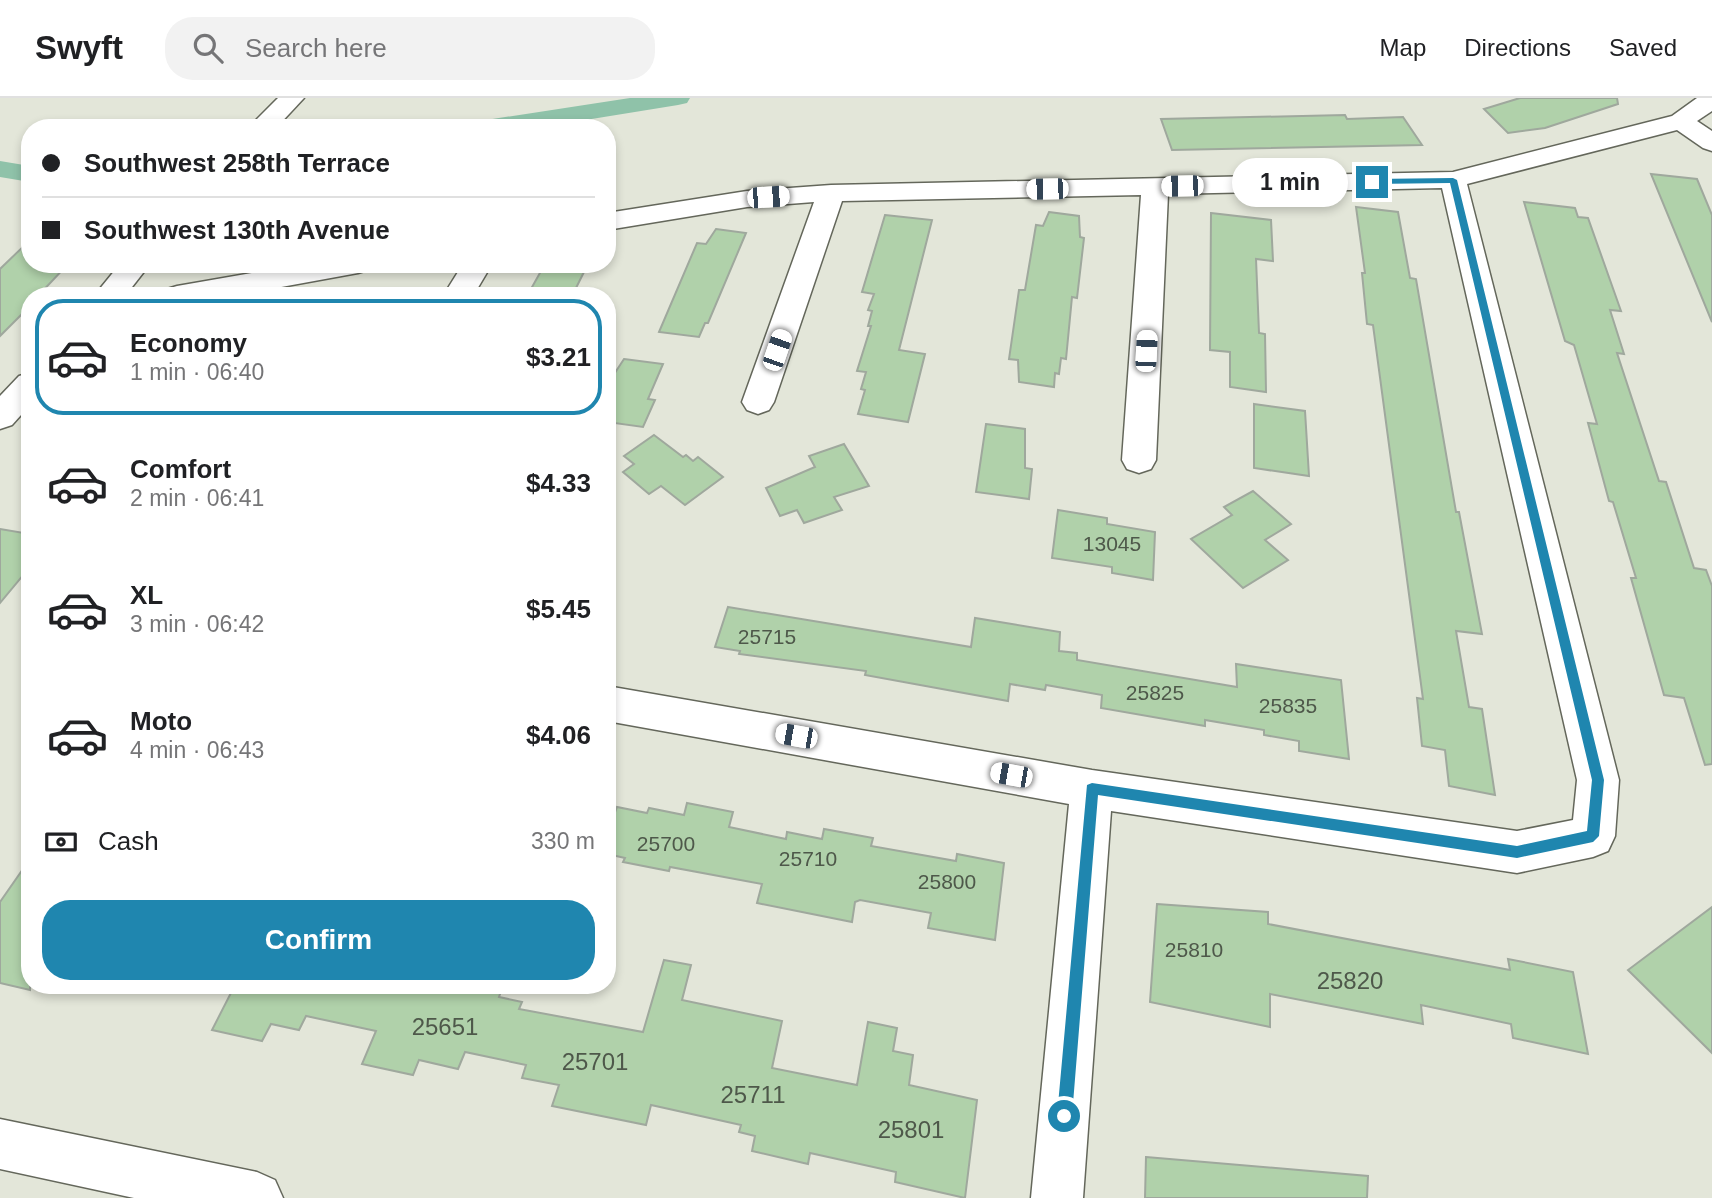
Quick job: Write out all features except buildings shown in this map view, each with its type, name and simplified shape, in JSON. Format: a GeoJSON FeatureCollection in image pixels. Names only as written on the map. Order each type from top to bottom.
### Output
{"type":"FeatureCollection","features":[{"type":"Feature","properties":{"kind":"street"},"geometry":{"type":"LineString","coordinates":[[270,119],[292,98]]}},
{"type":"Feature","properties":{"kind":"street"},"geometry":{"type":"LineString","coordinates":[[616,221],[747,199],[831,193],[1453,180],[1681,121],[1712,99]]}},
{"type":"Feature","properties":{"kind":"street"},"geometry":{"type":"LineString","coordinates":[[1681,121],[1712,143]]}},
{"type":"Feature","properties":{"kind":"street"},"geometry":{"type":"LineString","coordinates":[[616,705],[1092,789],[1517,852],[1593,836],[1598,780],[1453,180]]}},
{"type":"Feature","properties":{"kind":"street"},"geometry":{"type":"LineString","coordinates":[[1139,460],[1156,187]]}},
{"type":"Feature","properties":{"kind":"street"},"geometry":{"type":"LineString","coordinates":[[758,402],[831,193]]}},
{"type":"Feature","properties":{"kind":"street"},"geometry":{"type":"LineString","coordinates":[[117,287],[128,273]]}},
{"type":"Feature","properties":{"kind":"street"},"geometry":{"type":"LineString","coordinates":[[228,287],[307,273]]}},
{"type":"Feature","properties":{"kind":"street"},"geometry":{"type":"LineString","coordinates":[[0,417],[21,394]]}},
{"type":"Feature","properties":{"kind":"street"},"geometry":{"type":"LineString","coordinates":[[1057,1198],[1092,789]]}},
{"type":"Feature","properties":{"kind":"street"},"geometry":{"type":"LineString","coordinates":[[0,1144],[257,1198]]}},
{"type":"Feature","properties":{"kind":"waterway"},"geometry":{"type":"LineString","coordinates":[[544,119],[678,98]]}},
{"type":"Feature","properties":{"kind":"waterway"},"geometry":{"type":"LineString","coordinates":[[0,169],[21,172]]}},
{"type":"Feature","properties":{"kind":"route"},"geometry":{"type":"LineString","coordinates":[[1064,1116],[1092,789],[1517,852],[1593,836],[1598,780],[1453,180],[1372,182]]}}]}
